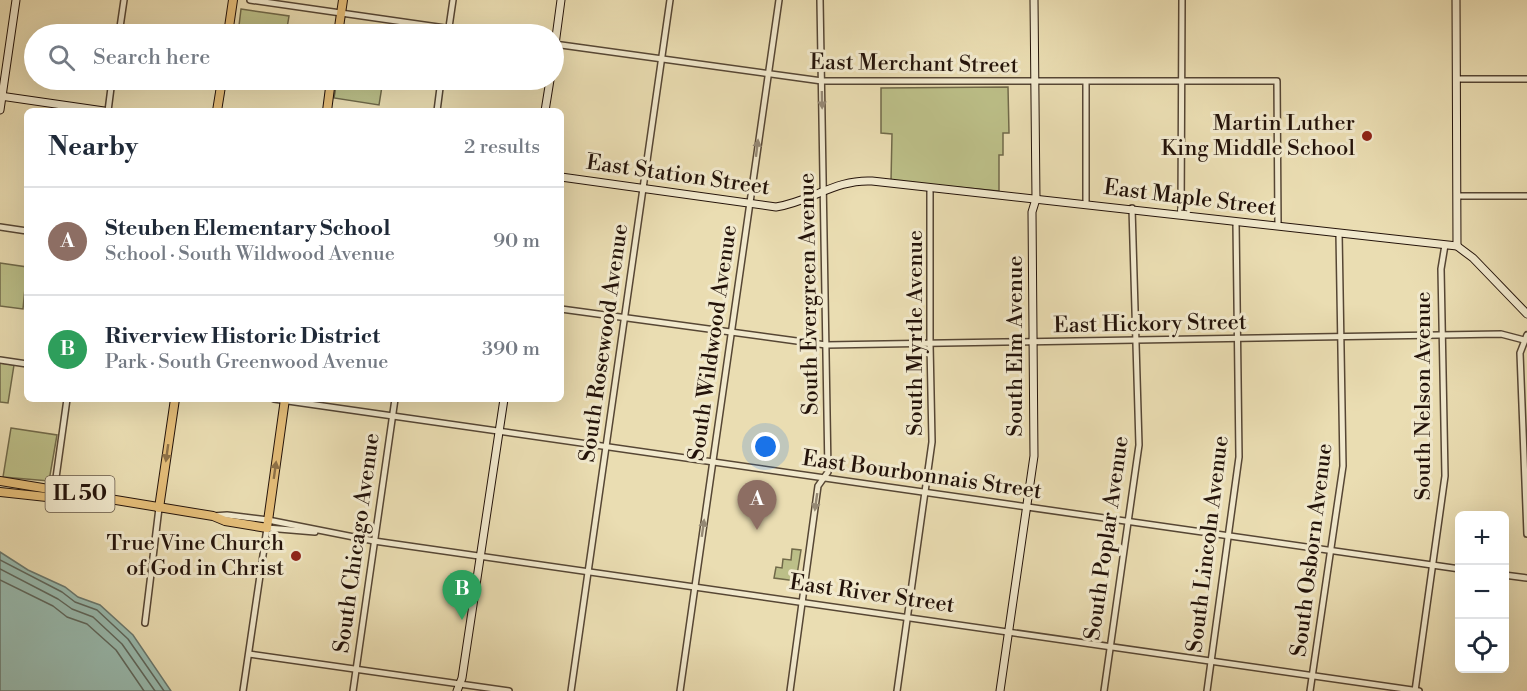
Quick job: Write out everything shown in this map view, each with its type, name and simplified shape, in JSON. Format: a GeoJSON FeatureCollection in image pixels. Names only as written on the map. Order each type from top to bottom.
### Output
{"type":"FeatureCollection","features":[{"type":"Feature","properties":{"kind":"main road"},"geometry":{"type":"LineString","coordinates":[[0,110],[16,0]]}},
{"type":"Feature","properties":{"kind":"main road"},"geometry":{"type":"LineString","coordinates":[[229,24],[233,0]]}},
{"type":"Feature","properties":{"kind":"main road"},"geometry":{"type":"LineString","coordinates":[[339,24],[343,0]]}},
{"type":"Feature","properties":{"kind":"main road"},"geometry":{"type":"LineString","coordinates":[[557,24],[561,0]]}},
{"type":"Feature","properties":{"kind":"main road","name":"South Elm Avenue"},"geometry":{"type":"LineString","coordinates":[[1000,691],[1034,456],[1032,212],[1036,199],[1034,0]]}},
{"type":"Feature","properties":{"kind":"main road"},"geometry":{"type":"LineString","coordinates":[[1456,0],[1457,246],[1473,258],[1527,314]]}},
{"type":"Feature","properties":{"kind":"main road"},"geometry":{"type":"LineString","coordinates":[[217,108],[220,90]]}},
{"type":"Feature","properties":{"kind":"main road"},"geometry":{"type":"LineString","coordinates":[[327,108],[330,90]]}},
{"type":"Feature","properties":{"kind":"main road"},"geometry":{"type":"LineString","coordinates":[[545,108],[548,90]]}},
{"type":"Feature","properties":{"kind":"main road"},"geometry":{"type":"LineString","coordinates":[[1,96],[85,108]]}},
{"type":"Feature","properties":{"kind":"main road","name":"East Station Street"},"geometry":{"type":"LineString","coordinates":[[564,177],[750,204],[787,205],[808,200],[823,190]]}},
{"type":"Feature","properties":{"kind":"main road","name":"East Maple Street"},"geometry":{"type":"LineString","coordinates":[[823,190],[859,180],[1132,208],[1236,222],[1457,246]]}},
{"type":"Feature","properties":{"kind":"main road"},"geometry":{"type":"LineString","coordinates":[[159,508],[175,402]]}},
{"type":"Feature","properties":{"kind":"main road"},"geometry":{"type":"LineString","coordinates":[[267,524],[285,402]]}},
{"type":"Feature","properties":{"kind":"main road"},"geometry":{"type":"LineString","coordinates":[[458,687],[462,678],[504,402]]}},
{"type":"Feature","properties":{"kind":"main road","name":"East River Street"},"geometry":{"type":"LineString","coordinates":[[0,481],[54,494]]}},
{"type":"Feature","properties":{"kind":"main road","name":"East River Street"},"geometry":{"type":"LineString","coordinates":[[0,492],[54,494],[213,516],[225,521],[267,524]]}},
{"type":"Feature","properties":{"kind":"street"},"geometry":{"type":"LineString","coordinates":[[120,24],[123,0]]}},
{"type":"Feature","properties":{"kind":"street"},"geometry":{"type":"LineString","coordinates":[[250,0],[403,24]]}},
{"type":"Feature","properties":{"kind":"street"},"geometry":{"type":"LineString","coordinates":[[449,24],[453,0]]}},
{"type":"Feature","properties":{"kind":"street","name":"South Rosewood Avenue"},"geometry":{"type":"LineString","coordinates":[[571,691],[670,0]]}},
{"type":"Feature","properties":{"kind":"street","name":"South Wildwood Avenue"},"geometry":{"type":"LineString","coordinates":[[680,691],[779,0]]}},
{"type":"Feature","properties":{"kind":"street","name":"South Evergreen Avenue"},"geometry":{"type":"LineString","coordinates":[[790,691],[818,486],[828,472],[820,0]]}},
{"type":"Feature","properties":{"kind":"street"},"geometry":{"type":"LineString","coordinates":[[1181,215],[1182,0]]}},
{"type":"Feature","properties":{"kind":"street","name":"East Merchant Street"},"geometry":{"type":"LineString","coordinates":[[564,48],[822,81],[1277,81],[1278,226]]}},
{"type":"Feature","properties":{"kind":"street"},"geometry":{"type":"LineString","coordinates":[[1457,80],[1527,79]]}},
{"type":"Feature","properties":{"kind":"street"},"geometry":{"type":"LineString","coordinates":[[1086,82],[1086,204]]}},
{"type":"Feature","properties":{"kind":"street"},"geometry":{"type":"LineString","coordinates":[[107,108],[110,90]]}},
{"type":"Feature","properties":{"kind":"street"},"geometry":{"type":"LineString","coordinates":[[437,108],[440,90]]}},
{"type":"Feature","properties":{"kind":"street","name":"South Myrtle Avenue"},"geometry":{"type":"LineString","coordinates":[[897,691],[932,442],[930,188]]}},
{"type":"Feature","properties":{"kind":"street"},"geometry":{"type":"LineString","coordinates":[[1458,196],[1527,196]]}},
{"type":"Feature","properties":{"kind":"street","name":"South Poplar Avenue"},"geometry":{"type":"LineString","coordinates":[[1104,691],[1139,445],[1132,208]]}},
{"type":"Feature","properties":{"kind":"street","name":"South Lincoln Avenue"},"geometry":{"type":"LineString","coordinates":[[1207,691],[1239,457],[1236,222]]}},
{"type":"Feature","properties":{"kind":"street"},"geometry":{"type":"LineString","coordinates":[[0,227],[24,231]]}},
{"type":"Feature","properties":{"kind":"street","name":"South Osborn Avenue"},"geometry":{"type":"LineString","coordinates":[[1310,691],[1333,551],[1343,466],[1339,233]]}},
{"type":"Feature","properties":{"kind":"street","name":"South Nelson Avenue"},"geometry":{"type":"LineString","coordinates":[[1416,691],[1445,476],[1441,269],[1445,245]]}},
{"type":"Feature","properties":{"kind":"street","name":"East Hickory Street"},"geometry":{"type":"LineString","coordinates":[[564,309],[826,345],[1137,342],[1501,334],[1526,338]]}},
{"type":"Feature","properties":{"kind":"street"},"geometry":{"type":"LineString","coordinates":[[1526,338],[1520,353],[1527,534]]}},
{"type":"Feature","properties":{"kind":"street"},"geometry":{"type":"LineString","coordinates":[[0,360],[24,364]]}},
{"type":"Feature","properties":{"kind":"street"},"geometry":{"type":"LineString","coordinates":[[54,494],[67,402]]}},
{"type":"Feature","properties":{"kind":"street","name":"East Bourbonnais Street"},"geometry":{"type":"LineString","coordinates":[[298,402],[1455,568]]}},
{"type":"Feature","properties":{"kind":"street","name":"South Chicago Avenue"},"geometry":{"type":"LineString","coordinates":[[353,691],[394,402]]}},
{"type":"Feature","properties":{"kind":"street"},"geometry":{"type":"LineString","coordinates":[[145,623],[159,508]]}},
{"type":"Feature","properties":{"kind":"street"},"geometry":{"type":"LineString","coordinates":[[243,691],[267,524]]}},
{"type":"Feature","properties":{"kind":"street","name":"East River Street"},"geometry":{"type":"LineString","coordinates":[[267,524],[1416,691]]}},
{"type":"Feature","properties":{"kind":"street"},"geometry":{"type":"LineString","coordinates":[[1509,576],[1527,578]]}},
{"type":"Feature","properties":{"kind":"street"},"geometry":{"type":"LineString","coordinates":[[249,654],[356,669],[458,687],[509,691]]}},
{"type":"Feature","properties":{"kind":"green space"},"geometry":{"type":"Polygon","coordinates":[[[241,9],[289,16],[288,24],[239,24],[241,9]]]}},
{"type":"Feature","properties":{"kind":"green space"},"geometry":{"type":"Polygon","coordinates":[[[1008,87],[1009,133],[1003,133],[1003,155],[999,155],[999,191],[891,181],[892,134],[881,133],[881,88],[1008,87]]]}},
{"type":"Feature","properties":{"kind":"green space"},"geometry":{"type":"Polygon","coordinates":[[[335,90],[381,90],[379,105],[334,98],[335,90]]]}},
{"type":"Feature","properties":{"kind":"green space"},"geometry":{"type":"Polygon","coordinates":[[[0,263],[24,267],[23,309],[0,306],[0,263]]]}},
{"type":"Feature","properties":{"kind":"green space"},"geometry":{"type":"Polygon","coordinates":[[[0,363],[14,365],[8,403],[0,402],[0,363]]]}},
{"type":"Feature","properties":{"kind":"green space"},"geometry":{"type":"Polygon","coordinates":[[[11,428],[57,435],[49,481],[3,477],[11,428]]]}},
{"type":"Feature","properties":{"kind":"green space"},"geometry":{"type":"Polygon","coordinates":[[[792,549],[801,550],[796,581],[774,578],[776,567],[782,568],[783,559],[791,560],[792,549]]]}},
{"type":"Feature","properties":{"kind":"water"},"geometry":{"type":"Polygon","coordinates":[[[0,552],[28,570],[65,587],[78,597],[100,605],[133,635],[171,691],[0,691],[0,552]]]}},
{"type":"Feature","properties":{"kind":"place","name":"Martin Luther King Middle School"},"geometry":{"type":"Point","coordinates":[1367,136]}},
{"type":"Feature","properties":{"kind":"place","name":"Steuben Elementary School"},"geometry":{"type":"Point","coordinates":[757,530]}},
{"type":"Feature","properties":{"kind":"place","name":"True Vine Church of God in Christ"},"geometry":{"type":"Point","coordinates":[296,556]}},
{"type":"Feature","properties":{"kind":"place","name":"Riverview Historic District"},"geometry":{"type":"Point","coordinates":[462,620]}}]}
